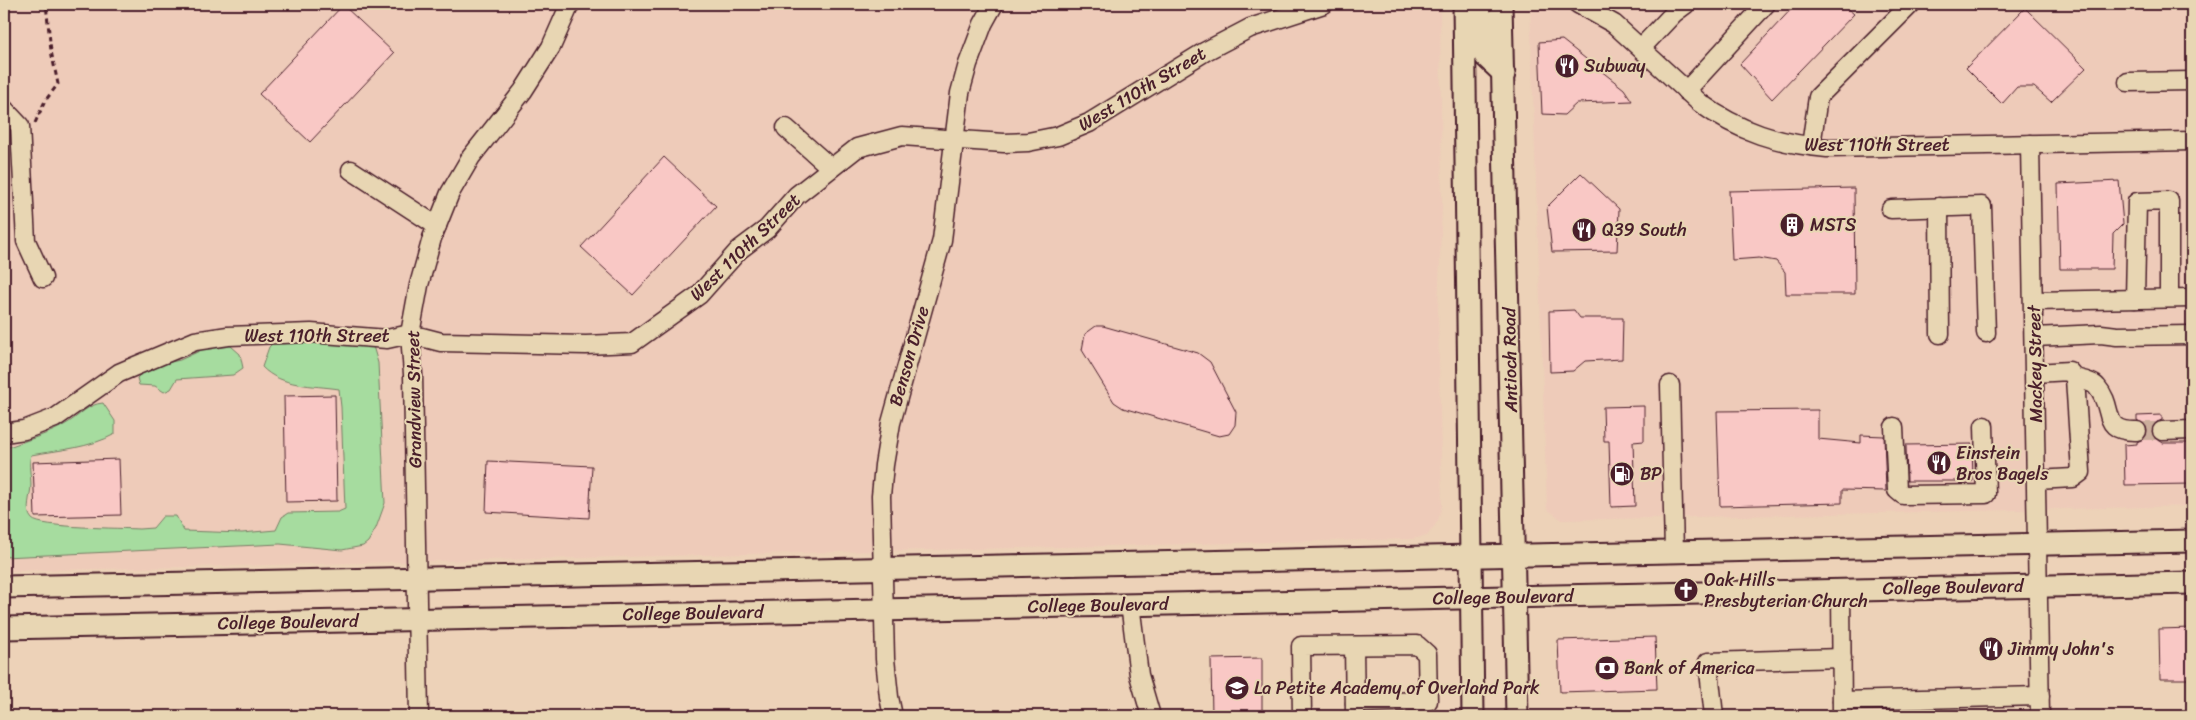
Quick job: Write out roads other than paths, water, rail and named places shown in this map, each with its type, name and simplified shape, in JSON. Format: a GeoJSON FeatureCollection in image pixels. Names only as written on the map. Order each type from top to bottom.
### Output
{"type":"FeatureCollection","features":[{"type":"Feature","properties":{"kind":"main road"},"geometry":{"type":"LineString","coordinates":[[1464,4],[1472,716]]}},
{"type":"Feature","properties":{"kind":"main road"},"geometry":{"type":"LineString","coordinates":[[1476,4],[1482,18],[1485,56],[1504,74]]}},
{"type":"Feature","properties":{"kind":"main road","name":"Antioch Road"},"geometry":{"type":"LineString","coordinates":[[1501,4],[1517,716]]}},
{"type":"Feature","properties":{"kind":"main road"},"geometry":{"type":"LineString","coordinates":[[4,586],[2192,541]]}},
{"type":"Feature","properties":{"kind":"main road","name":"College Boulevard"},"geometry":{"type":"LineString","coordinates":[[4,628],[883,608],[2192,583]]}},
{"type":"Feature","properties":{"kind":"street","name":"Grandview Street"},"geometry":{"type":"LineString","coordinates":[[419,716],[413,374],[410,334],[419,285],[437,226],[450,193],[471,157],[523,91],[551,47],[570,4]]}},
{"type":"Feature","properties":{"kind":"street","name":"Benson Drive"},"geometry":{"type":"LineString","coordinates":[[893,716],[885,659],[883,608],[882,496],[884,465],[890,423],[942,240],[948,204],[960,93],[968,64],[983,24],[994,4]]}},
{"type":"Feature","properties":{"kind":"street","name":"West 110th Street"},"geometry":{"type":"LineString","coordinates":[[4,433],[24,430],[55,418],[119,373],[195,341],[228,336],[311,332],[387,339],[410,334],[441,342],[586,346],[632,343],[699,295],[739,250],[767,229],[797,195],[857,148],[902,136],[954,141],[1028,142],[1058,136],[1089,124],[1206,51],[1250,28],[1324,4]]}},
{"type":"Feature","properties":{"kind":"street","name":"West 110th Street"},"geometry":{"type":"LineString","coordinates":[[1578,4],[1614,24],[1714,114],[1746,130],[1771,139],[1827,148],[2192,140]]}},
{"type":"Feature","properties":{"kind":"street"},"geometry":{"type":"LineString","coordinates":[[1686,90],[1766,4]]}},
{"type":"Feature","properties":{"kind":"street"},"geometry":{"type":"LineString","coordinates":[[1811,146],[1818,97],[1911,4]]}},
{"type":"Feature","properties":{"kind":"street"},"geometry":{"type":"LineString","coordinates":[[1641,48],[1677,7]]}},
{"type":"Feature","properties":{"kind":"street"},"geometry":{"type":"LineString","coordinates":[[2128,82],[2192,81]]}},
{"type":"Feature","properties":{"kind":"street"},"geometry":{"type":"LineString","coordinates":[[4,108],[20,126],[26,241],[43,278]]}},
{"type":"Feature","properties":{"kind":"street"},"geometry":{"type":"LineString","coordinates":[[786,128],[831,168]]}},
{"type":"Feature","properties":{"kind":"street","name":"Mackey Street"},"geometry":{"type":"LineString","coordinates":[[2030,144],[2040,716]]}},
{"type":"Feature","properties":{"kind":"street"},"geometry":{"type":"LineString","coordinates":[[351,170],[437,226]]}},
{"type":"Feature","properties":{"kind":"street"},"geometry":{"type":"LineString","coordinates":[[2136,299],[2137,202],[2169,201],[2170,298]]}},
{"type":"Feature","properties":{"kind":"street"},"geometry":{"type":"LineString","coordinates":[[1891,209],[1982,206],[1986,333]]}},
{"type":"Feature","properties":{"kind":"street"},"geometry":{"type":"LineString","coordinates":[[1939,207],[1940,334]]}},
{"type":"Feature","properties":{"kind":"street"},"geometry":{"type":"LineString","coordinates":[[2034,301],[2192,298]]}},
{"type":"Feature","properties":{"kind":"street"},"geometry":{"type":"LineString","coordinates":[[2034,338],[2101,334],[2118,336],[2192,335]]}},
{"type":"Feature","properties":{"kind":"street"},"geometry":{"type":"LineString","coordinates":[[2035,373],[2069,371],[2075,378],[2096,386],[2105,400],[2112,424],[2122,432],[2137,431]]}},
{"type":"Feature","properties":{"kind":"street"},"geometry":{"type":"LineString","coordinates":[[2037,480],[2073,478],[2080,472],[2075,378]]}},
{"type":"Feature","properties":{"kind":"street"},"geometry":{"type":"LineString","coordinates":[[1670,386],[1674,552]]}},
{"type":"Feature","properties":{"kind":"street"},"geometry":{"type":"LineString","coordinates":[[1894,427],[1897,490],[1903,495],[1986,494],[1984,429]]}},
{"type":"Feature","properties":{"kind":"street"},"geometry":{"type":"LineString","coordinates":[[2162,431],[2192,430]]}},
{"type":"Feature","properties":{"kind":"street"},"geometry":{"type":"LineString","coordinates":[[1841,590],[1842,708],[2040,696]]}},
{"type":"Feature","properties":{"kind":"street"},"geometry":{"type":"LineString","coordinates":[[1130,604],[1138,675],[1151,716]]}},
{"type":"Feature","properties":{"kind":"street"},"geometry":{"type":"LineString","coordinates":[[1302,716],[1301,646],[1417,645],[1427,654],[1428,700],[1355,709],[1354,646]]}},
{"type":"Feature","properties":{"kind":"street"},"geometry":{"type":"LineString","coordinates":[[1714,716],[1708,662],[1842,658]]}},
{"type":"Feature","properties":{"kind":"tunnel"},"geometry":{"type":"LineString","coordinates":[[2137,431],[2162,431]]}},
{"type":"Feature","properties":{"kind":"place","name":"Subway"},"geometry":{"type":"Point","coordinates":[1567,66]}},
{"type":"Feature","properties":{"kind":"place","name":"MSTS"},"geometry":{"type":"Point","coordinates":[1792,225]}},
{"type":"Feature","properties":{"kind":"place","name":"Q39 South"},"geometry":{"type":"Point","coordinates":[1584,230]}},
{"type":"Feature","properties":{"kind":"place","name":"Einstein Bros Bagels"},"geometry":{"type":"Point","coordinates":[1939,463]}},
{"type":"Feature","properties":{"kind":"place","name":"BP"},"geometry":{"type":"Point","coordinates":[1622,474]}},
{"type":"Feature","properties":{"kind":"place","name":"Oak Hills Presbyterian Church"},"geometry":{"type":"Point","coordinates":[1686,590]}},
{"type":"Feature","properties":{"kind":"place","name":"Jimmy John's"},"geometry":{"type":"Point","coordinates":[1991,649]}},
{"type":"Feature","properties":{"kind":"place","name":"Bank of America"},"geometry":{"type":"Point","coordinates":[1607,668]}},
{"type":"Feature","properties":{"kind":"place","name":"La Petite Academy of Overland Park"},"geometry":{"type":"Point","coordinates":[1237,688]}}]}
